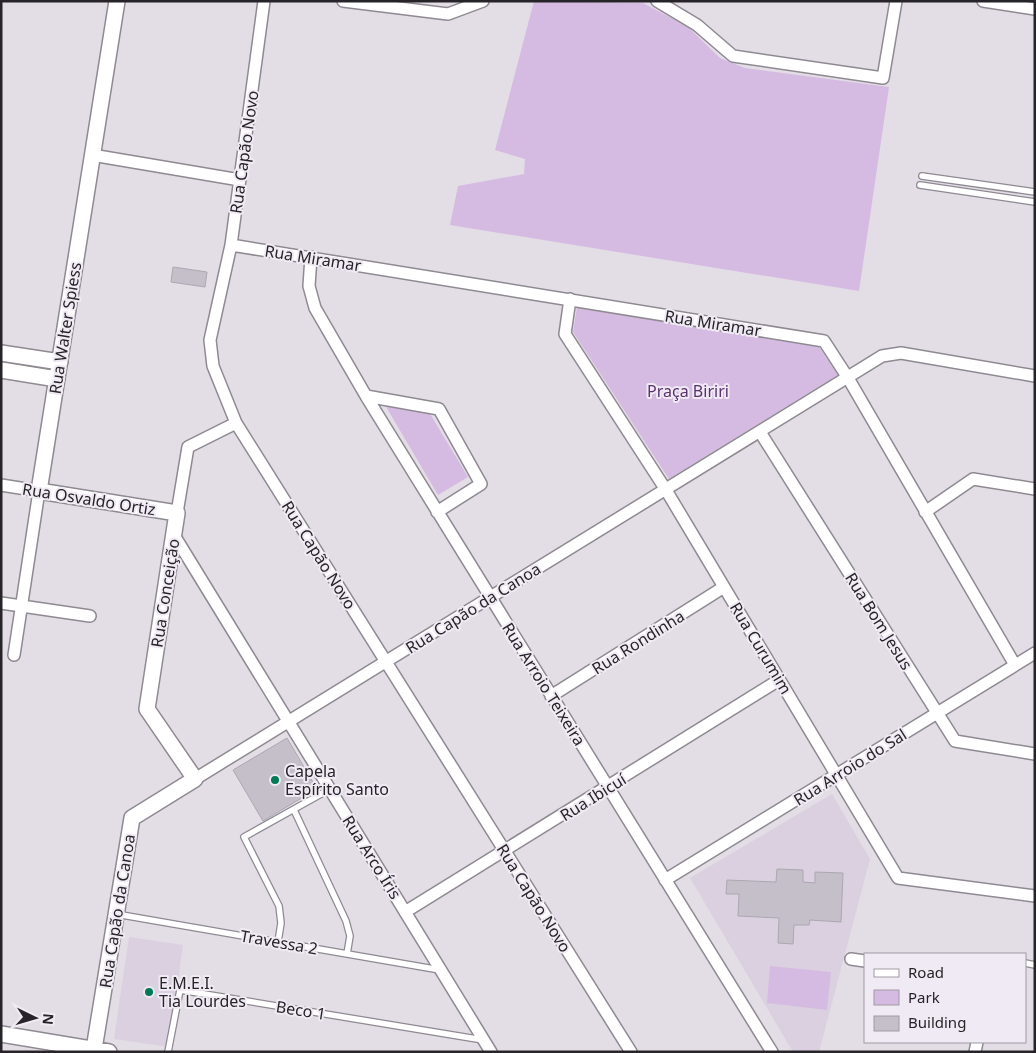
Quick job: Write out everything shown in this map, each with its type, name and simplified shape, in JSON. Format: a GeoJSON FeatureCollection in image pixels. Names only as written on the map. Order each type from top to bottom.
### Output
{"type":"FeatureCollection","features":[{"type":"Feature","properties":{"kind":"street","name":"Rua Walter Spiess"},"geometry":{"type":"LineString","coordinates":[[14,655],[117,1]]}},
{"type":"Feature","properties":{"kind":"street","name":"Rua Capão Novo"},"geometry":{"type":"LineString","coordinates":[[264,1],[231,245],[210,340],[213,366],[236,423],[631,1052]]}},
{"type":"Feature","properties":{"kind":"street"},"geometry":{"type":"LineString","coordinates":[[343,1],[448,14],[482,1]]}},
{"type":"Feature","properties":{"kind":"street"},"geometry":{"type":"LineString","coordinates":[[658,1],[697,25],[733,56],[883,78],[896,1]]}},
{"type":"Feature","properties":{"kind":"street"},"geometry":{"type":"LineString","coordinates":[[983,1],[1035,9]]}},
{"type":"Feature","properties":{"kind":"street"},"geometry":{"type":"LineString","coordinates":[[92,155],[240,180]]}},
{"type":"Feature","properties":{"kind":"street","name":"Rua Miramar"},"geometry":{"type":"LineString","coordinates":[[231,245],[824,341],[848,378],[1015,666]]}},
{"type":"Feature","properties":{"kind":"street","name":"Rua Arroio Teixeira"},"geometry":{"type":"LineString","coordinates":[[311,257],[309,286],[315,308],[366,396],[772,1052]]}},
{"type":"Feature","properties":{"kind":"street","name":"Rua Curumim"},"geometry":{"type":"LineString","coordinates":[[570,299],[565,334],[666,490],[898,878],[1035,896]]}},
{"type":"Feature","properties":{"kind":"street"},"geometry":{"type":"LineString","coordinates":[[1,353],[60,362]]}},
{"type":"Feature","properties":{"kind":"street","name":"Rua Capão da Canoa"},"geometry":{"type":"LineString","coordinates":[[99,1051],[116,914],[132,818],[882,356],[901,353],[1035,376]]}},
{"type":"Feature","properties":{"kind":"street"},"geometry":{"type":"LineString","coordinates":[[1,370],[57,379]]}},
{"type":"Feature","properties":{"kind":"street"},"geometry":{"type":"LineString","coordinates":[[366,396],[438,409],[481,484],[437,512]]}},
{"type":"Feature","properties":{"kind":"street","name":"Rua Conceição"},"geometry":{"type":"LineString","coordinates":[[195,779],[147,708],[188,447],[236,423]]}},
{"type":"Feature","properties":{"kind":"street","name":"Rua Bom Jesus"},"geometry":{"type":"LineString","coordinates":[[760,432],[955,741],[1035,754]]}},
{"type":"Feature","properties":{"kind":"street"},"geometry":{"type":"LineString","coordinates":[[926,512],[973,479],[1035,489]]}},
{"type":"Feature","properties":{"kind":"street","name":"Rua Osvaldo Ortiz"},"geometry":{"type":"LineString","coordinates":[[1,485],[178,513]]}},
{"type":"Feature","properties":{"kind":"street","name":"Rua Arco Íris"},"geometry":{"type":"LineString","coordinates":[[174,535],[491,1052]]}},
{"type":"Feature","properties":{"kind":"street","name":"Rua Rondinha"},"geometry":{"type":"LineString","coordinates":[[551,696],[724,587]]}},
{"type":"Feature","properties":{"kind":"street"},"geometry":{"type":"LineString","coordinates":[[1,603],[90,616]]}},
{"type":"Feature","properties":{"kind":"street","name":"Rua Arroio do Sal"},"geometry":{"type":"LineString","coordinates":[[665,880],[1035,653]]}},
{"type":"Feature","properties":{"kind":"street","name":"Rua Ibicuí"},"geometry":{"type":"LineString","coordinates":[[405,912],[608,788],[779,680]]}},
{"type":"Feature","properties":{"kind":"street"},"geometry":{"type":"LineString","coordinates":[[851,959],[864,961]]}},
{"type":"Feature","properties":{"kind":"street"},"geometry":{"type":"LineString","coordinates":[[1,1034],[99,1051]]}},
{"type":"Feature","properties":{"kind":"lane"},"geometry":{"type":"LineString","coordinates":[[922,176],[1035,192]]}},
{"type":"Feature","properties":{"kind":"lane"},"geometry":{"type":"LineString","coordinates":[[920,185],[1035,202]]}},
{"type":"Feature","properties":{"kind":"lane"},"geometry":{"type":"LineString","coordinates":[[278,942],[281,923],[279,906],[244,837],[330,789]]}},
{"type":"Feature","properties":{"kind":"lane"},"geometry":{"type":"LineString","coordinates":[[294,810],[346,921],[350,936],[347,954]]}},
{"type":"Feature","properties":{"kind":"lane","name":"Travessa 2"},"geometry":{"type":"LineString","coordinates":[[116,914],[442,970]]}},
{"type":"Feature","properties":{"kind":"lane","name":"Beco 1"},"geometry":{"type":"LineString","coordinates":[[168,1052],[180,990],[484,1040]]}},
{"type":"Feature","properties":{"kind":"shaded area"},"geometry":{"type":"Polygon","coordinates":[[[832,794],[870,859],[819,1052],[793,1052],[690,878],[832,794]]]}},
{"type":"Feature","properties":{"kind":"shaded area","name":"E.M.E.I. Tia Lourdes"},"geometry":{"type":"Polygon","coordinates":[[[129,937],[183,945],[169,1047],[114,1039],[129,937]]]}},
{"type":"Feature","properties":{"kind":"green space"},"geometry":{"type":"Polygon","coordinates":[[[534,1],[643,3],[688,27],[720,58],[745,68],[889,87],[859,291],[450,225],[458,186],[524,174],[525,159],[495,150],[534,1]]]}},
{"type":"Feature","properties":{"kind":"green space","name":"Praça Biriri"},"geometry":{"type":"Polygon","coordinates":[[[577,307],[819,347],[838,375],[669,479],[573,332],[577,307]]]}},
{"type":"Feature","properties":{"kind":"green space"},"geometry":{"type":"Polygon","coordinates":[[[385,405],[429,412],[468,477],[438,495],[385,405]]]}},
{"type":"Feature","properties":{"kind":"green space"},"geometry":{"type":"Polygon","coordinates":[[[770,966],[831,972],[827,1010],[767,1003],[770,966]]]}},
{"type":"Feature","properties":{"kind":"building"},"geometry":{"type":"Polygon","coordinates":[[[173,267],[207,272],[205,287],[171,282],[173,267]]]}},
{"type":"Feature","properties":{"kind":"building","name":"Capela Espírito Santo"},"geometry":{"type":"Polygon","coordinates":[[[287,738],[317,789],[263,821],[233,770],[287,738]]]}},
{"type":"Feature","properties":{"kind":"building"},"geometry":{"type":"Polygon","coordinates":[[[777,869],[803,870],[803,882],[815,883],[815,872],[843,873],[841,922],[810,920],[809,925],[794,925],[793,944],[778,943],[779,918],[738,916],[739,894],[726,894],[727,880],[776,882],[777,869]]]}},
{"type":"Feature","properties":{"kind":"place","name":"Capela Espírito Santo"},"geometry":{"type":"Point","coordinates":[275,780]}},
{"type":"Feature","properties":{"kind":"place","name":"E.M.E.I. Tia Lourdes"},"geometry":{"type":"Point","coordinates":[149,992]}}]}
